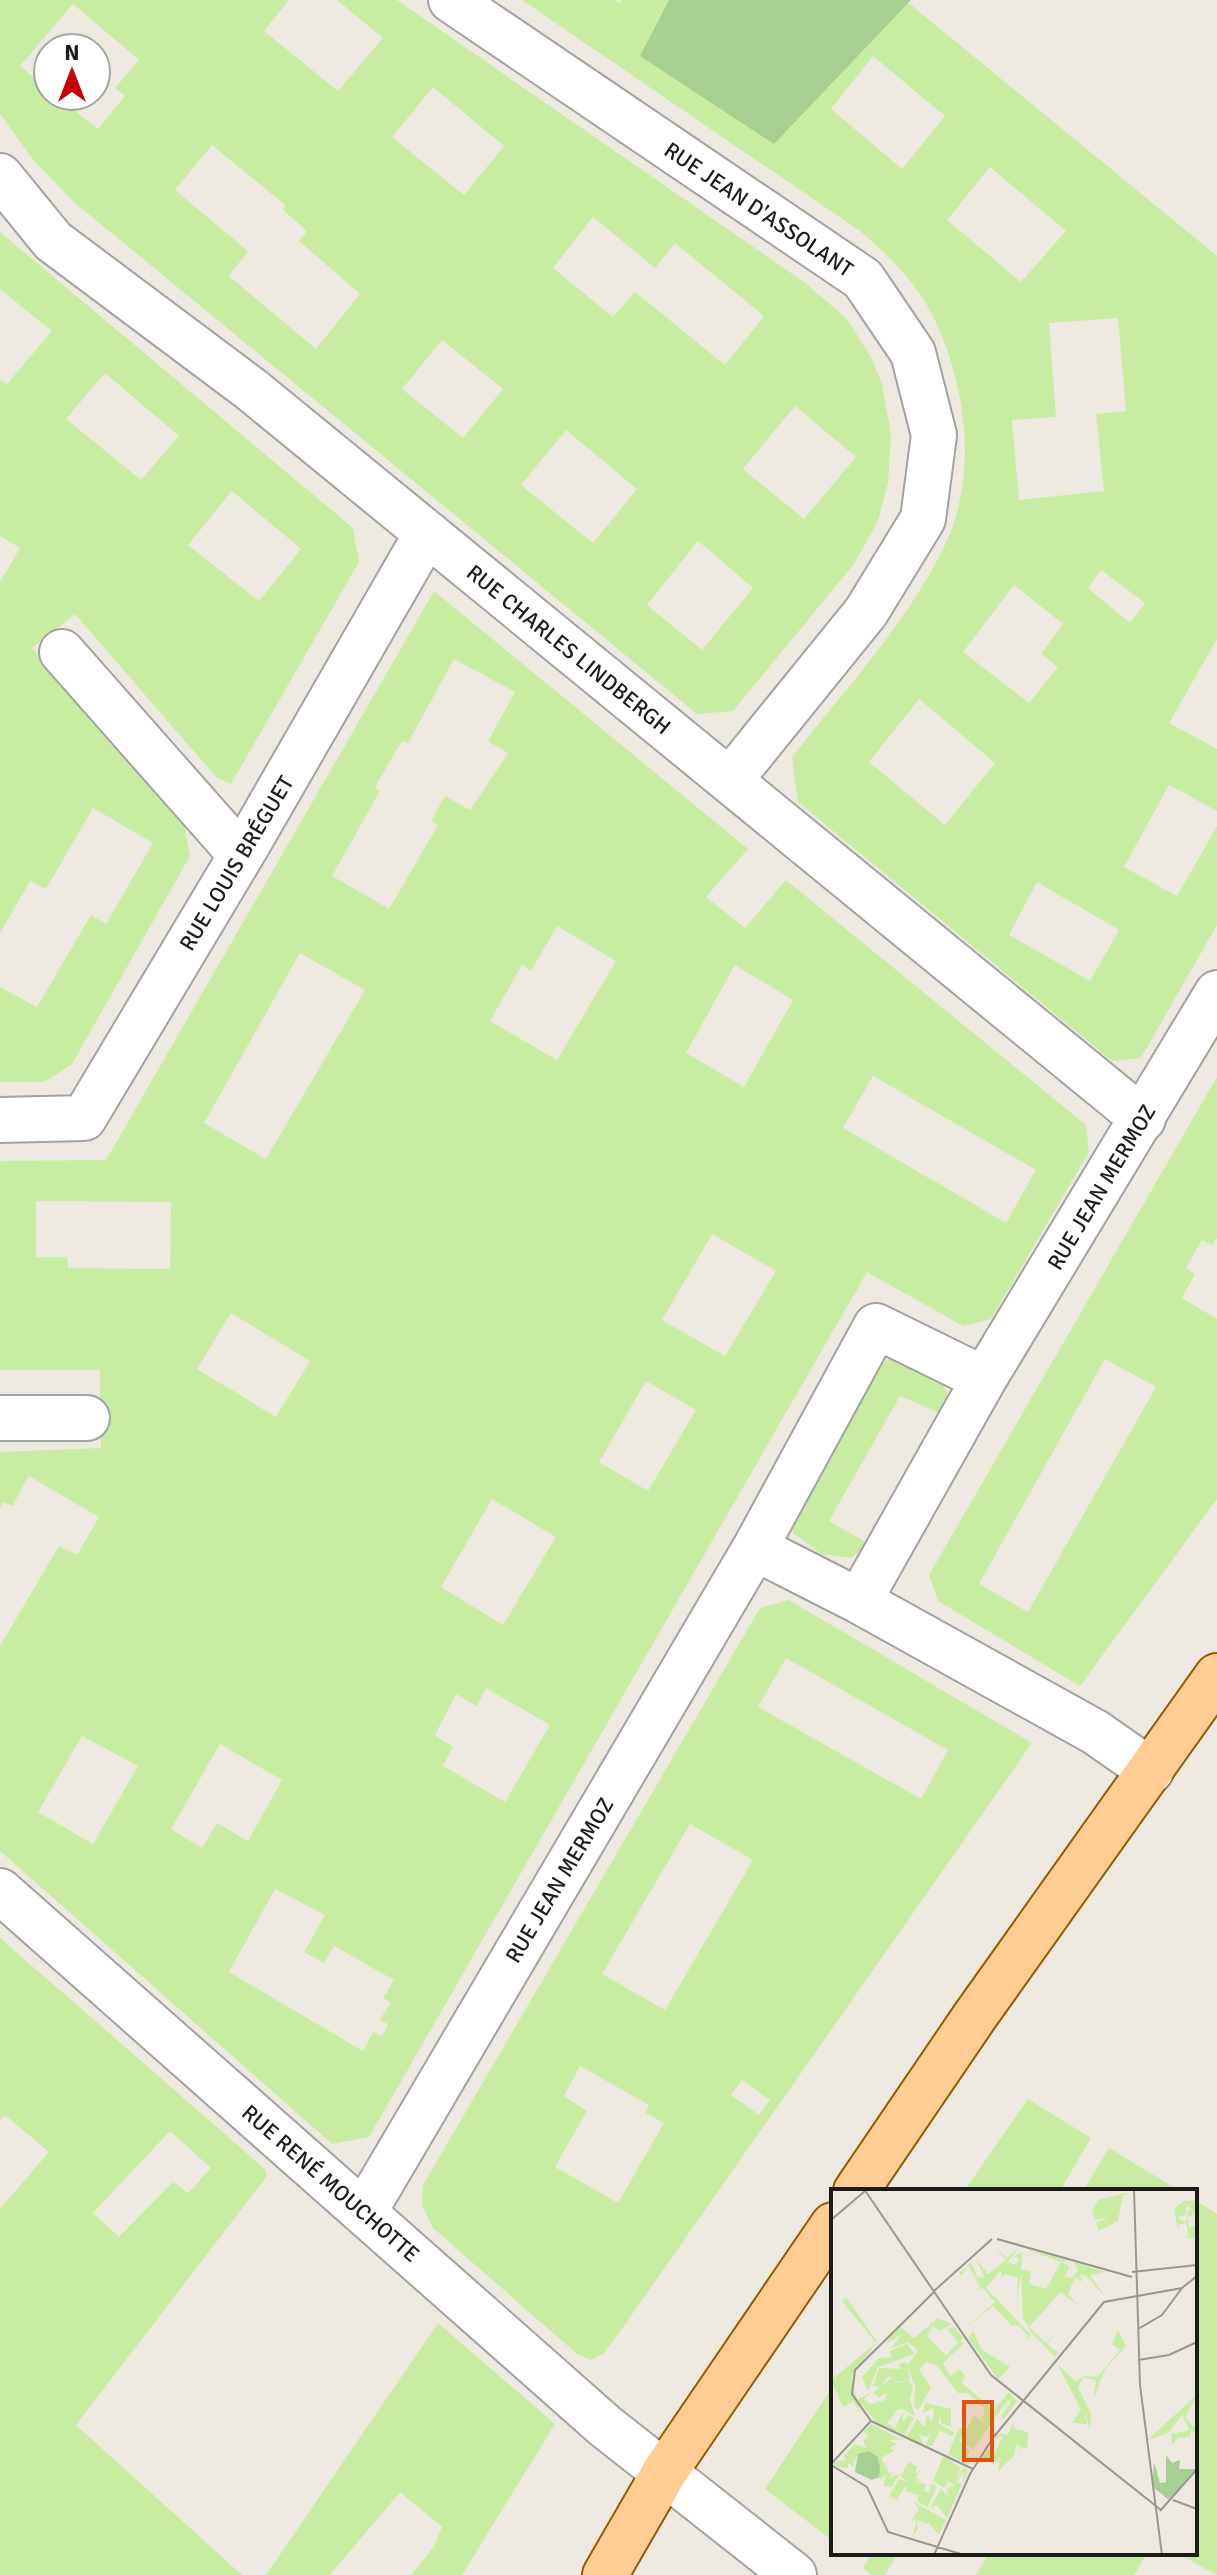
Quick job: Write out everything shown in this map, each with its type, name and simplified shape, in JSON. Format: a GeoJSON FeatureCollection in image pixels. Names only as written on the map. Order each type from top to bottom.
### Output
{"type":"FeatureCollection","features":[{"type":"Feature","properties":{"kind":"main road"},"geometry":{"type":"LineString","coordinates":[[857,2189],[975,2016],[1217,1676]]}},
{"type":"Feature","properties":{"kind":"main road"},"geometry":{"type":"LineString","coordinates":[[605,2575],[664,2473],[831,2228]]}},
{"type":"Feature","properties":{"kind":"street","name":"RUE JEAN D'ASSOLANT"},"geometry":{"type":"LineString","coordinates":[[451,0],[863,279],[913,353],[934,435],[923,519],[866,612],[730,780]]}},
{"type":"Feature","properties":{"kind":"street","name":"RUE CHARLES LINDBERGH"},"geometry":{"type":"LineString","coordinates":[[0,176],[53,241],[252,390],[1143,1119]]}},
{"type":"Feature","properties":{"kind":"street","name":"RUE LOUIS BRÉGUET"},"geometry":{"type":"LineString","coordinates":[[0,1120],[84,1118],[241,855],[427,533]]}},
{"type":"Feature","properties":{"kind":"street"},"geometry":{"type":"LineString","coordinates":[[62,652],[241,855]]}},
{"type":"Feature","properties":{"kind":"street","name":"RUE JEAN MERMOZ"},"geometry":{"type":"LineString","coordinates":[[859,1601],[984,1379],[1217,993]]}},
{"type":"Feature","properties":{"kind":"street","name":"RUE JEAN MERMOZ"},"geometry":{"type":"LineString","coordinates":[[364,2212],[755,1548],[876,1326],[984,1379]]}},
{"type":"Feature","properties":{"kind":"street"},"geometry":{"type":"LineString","coordinates":[[0,1418],[87,1418]]}},
{"type":"Feature","properties":{"kind":"street"},"geometry":{"type":"LineString","coordinates":[[755,1548],[859,1601],[1095,1732],[1151,1771]]}},
{"type":"Feature","properties":{"kind":"street","name":"RUE RENÉ MOUCHOTTE"},"geometry":{"type":"LineString","coordinates":[[0,1891],[605,2426],[794,2575]]}},
{"type":"Feature","properties":{"kind":"green space"},"geometry":{"type":"Polygon","coordinates":[[[0,0],[289,0],[264,31],[338,91],[383,38],[337,0],[397,0],[804,282],[847,319],[871,357],[882,384],[891,433],[888,483],[878,521],[854,564],[733,711],[697,714],[75,203],[35,162],[0,114],[0,0]],[[433,87],[392,137],[464,195],[504,146],[433,87]],[[212,145],[175,190],[248,251],[229,276],[316,349],[360,294],[299,241],[307,231],[283,210],[285,205],[212,145]],[[593,217],[553,268],[613,317],[635,292],[725,365],[764,316],[675,243],[655,268],[593,217]],[[442,340],[402,389],[463,438],[503,389],[442,340]],[[795,406],[743,469],[804,519],[856,457],[795,406]],[[566,430],[521,485],[593,543],[637,489],[566,430]],[[698,541],[647,605],[702,650],[753,588],[698,541]]]}},
{"type":"Feature","properties":{"kind":"green space"},"geometry":{"type":"Polygon","coordinates":[[[522,0],[615,0],[619,3],[622,0],[905,0],[1217,256],[1217,639],[1169,723],[1217,749],[1217,811],[1169,785],[1124,867],[1177,896],[1217,826],[1217,925],[1141,1058],[1112,1061],[798,802],[792,757],[874,656],[912,603],[944,547],[962,488],[964,426],[952,364],[941,334],[914,286],[860,231],[522,0]],[[873,56],[831,109],[902,169],[945,116],[873,56]],[[990,167],[947,220],[1021,282],[1066,231],[990,167]],[[1118,318],[1049,323],[1056,417],[1012,420],[1019,500],[1104,491],[1096,414],[1126,411],[1118,318]],[[1101,570],[1088,588],[1130,623],[1145,603],[1101,570]],[[1014,585],[963,652],[1029,703],[1058,667],[1041,654],[1063,624],[1014,585]],[[919,699],[869,762],[945,825],[995,763],[919,699]],[[1037,882],[1009,935],[1090,981],[1119,930],[1037,882]]]}},
{"type":"Feature","properties":{"kind":"green space"},"geometry":{"type":"Polygon","coordinates":[[[669,0],[911,0],[774,144],[640,56],[669,0]]]}},
{"type":"Feature","properties":{"kind":"green space"},"geometry":{"type":"Polygon","coordinates":[[[0,232],[353,528],[359,562],[231,784],[217,778],[75,614],[32,648],[184,824],[190,856],[72,1064],[44,1082],[0,1082],[0,987],[37,1007],[91,915],[106,924],[153,843],[93,808],[46,889],[30,881],[0,933],[0,582],[20,548],[0,536],[0,380],[7,384],[52,331],[0,289],[0,232]],[[105,373],[66,419],[141,480],[179,436],[105,373]],[[232,491],[188,545],[259,601],[301,549],[232,491]]]}},
{"type":"Feature","properties":{"kind":"green space"},"geometry":{"type":"Polygon","coordinates":[[[434,591],[748,849],[706,897],[745,928],[786,880],[1086,1125],[1089,1152],[991,1319],[963,1326],[867,1272],[369,2137],[332,2144],[0,1851],[0,1646],[59,1546],[77,1555],[99,1517],[29,1476],[12,1506],[4,1502],[0,1508],[0,1452],[101,1448],[100,1370],[0,1370],[0,1161],[106,1160],[434,591]],[[454,659],[408,743],[402,741],[375,787],[380,791],[332,876],[389,909],[438,825],[431,821],[445,796],[470,810],[508,753],[488,741],[515,692],[454,659]],[[557,926],[531,971],[522,965],[490,1021],[557,1060],[616,961],[557,926]],[[300,953],[204,1123],[266,1159],[365,990],[300,953]],[[735,965],[686,1053],[744,1087],[793,1000],[735,965]],[[873,1076],[843,1128],[1006,1223],[1036,1170],[873,1076]],[[36,1201],[36,1257],[67,1257],[68,1268],[170,1269],[171,1202],[36,1201]],[[712,1234],[662,1320],[725,1356],[776,1271],[712,1234]],[[231,1313],[197,1369],[276,1417],[310,1361],[231,1313]],[[646,1381],[599,1462],[648,1491],[696,1410],[646,1381]],[[492,1499],[441,1587],[503,1625],[556,1537],[492,1499]],[[486,1688],[477,1706],[456,1694],[435,1735],[453,1747],[443,1766],[505,1802],[550,1725],[486,1688]],[[82,1736],[38,1812],[93,1844],[138,1766],[82,1736]],[[220,1744],[171,1829],[202,1848],[217,1823],[248,1841],[282,1780],[220,1744]],[[275,1889],[229,1972],[363,2051],[373,2032],[382,2036],[388,2025],[380,2019],[391,2003],[383,1998],[394,1980],[334,1946],[324,1963],[304,1952],[325,1915],[275,1889]]]}},
{"type":"Feature","properties":{"kind":"green space"},"geometry":{"type":"Polygon","coordinates":[[[1217,1077],[1217,1238],[1212,1245],[1202,1240],[1186,1268],[1195,1274],[1182,1298],[1217,1319],[1217,1499],[1080,1686],[938,1601],[929,1575],[1217,1077]],[[1105,1359],[979,1584],[1028,1612],[1156,1387],[1105,1359]]]}},
{"type":"Feature","properties":{"kind":"green space"},"geometry":{"type":"Polygon","coordinates":[[[905,1358],[939,1379],[947,1395],[944,1415],[900,1396],[829,1521],[869,1544],[851,1558],[821,1554],[793,1533],[791,1523],[876,1368],[888,1359],[905,1358]]]}},
{"type":"Feature","properties":{"kind":"green space"},"geometry":{"type":"Polygon","coordinates":[[[789,1600],[1032,1743],[619,2333],[603,2354],[591,2360],[577,2354],[433,2228],[422,2205],[423,2185],[760,1608],[789,1600]],[[786,1658],[758,1707],[921,1799],[948,1750],[786,1658]],[[690,1824],[602,1974],[665,2010],[753,1860],[690,1824]],[[580,2066],[564,2096],[587,2111],[555,2167],[618,2203],[664,2123],[646,2113],[649,2105],[580,2066]],[[742,2080],[731,2095],[759,2115],[770,2100],[742,2080]]]}},
{"type":"Feature","properties":{"kind":"green space"},"geometry":{"type":"Polygon","coordinates":[[[0,1938],[265,2169],[267,2176],[76,2425],[242,2575],[0,2575],[0,2209],[49,2152],[5,2115],[0,2120],[0,1938]],[[170,2131],[93,2213],[119,2237],[173,2182],[188,2193],[211,2168],[170,2131]]]}},
{"type":"Feature","properties":{"kind":"green space"},"geometry":{"type":"Polygon","coordinates":[[[1028,2099],[1091,2138],[1061,2189],[965,2189],[1028,2099]]]}},
{"type":"Feature","properties":{"kind":"green space"},"geometry":{"type":"Polygon","coordinates":[[[1109,2148],[1177,2189],[1084,2189],[1109,2148]]]}},
{"type":"Feature","properties":{"kind":"green space"},"geometry":{"type":"Polygon","coordinates":[[[1197,2201],[1217,2214],[1217,2575],[1181,2555],[1197,2555],[1197,2201]]]}},
{"type":"Feature","properties":{"kind":"green space"},"geometry":{"type":"Polygon","coordinates":[[[438,2323],[555,2424],[462,2575],[411,2575],[433,2548],[442,2527],[400,2492],[330,2575],[266,2575],[438,2323]]]}},
{"type":"Feature","properties":{"kind":"green space"},"geometry":{"type":"Polygon","coordinates":[[[831,2389],[831,2539],[765,2489],[831,2389]]]}},
{"type":"Feature","properties":{"kind":"green space"},"geometry":{"type":"Polygon","coordinates":[[[871,2555],[897,2555],[885,2575],[871,2575],[863,2568],[871,2555]]]}},
{"type":"Feature","properties":{"kind":"green space"},"geometry":{"type":"Polygon","coordinates":[[[988,2555],[1146,2555],[1134,2575],[976,2575],[988,2555]]]}}]}
